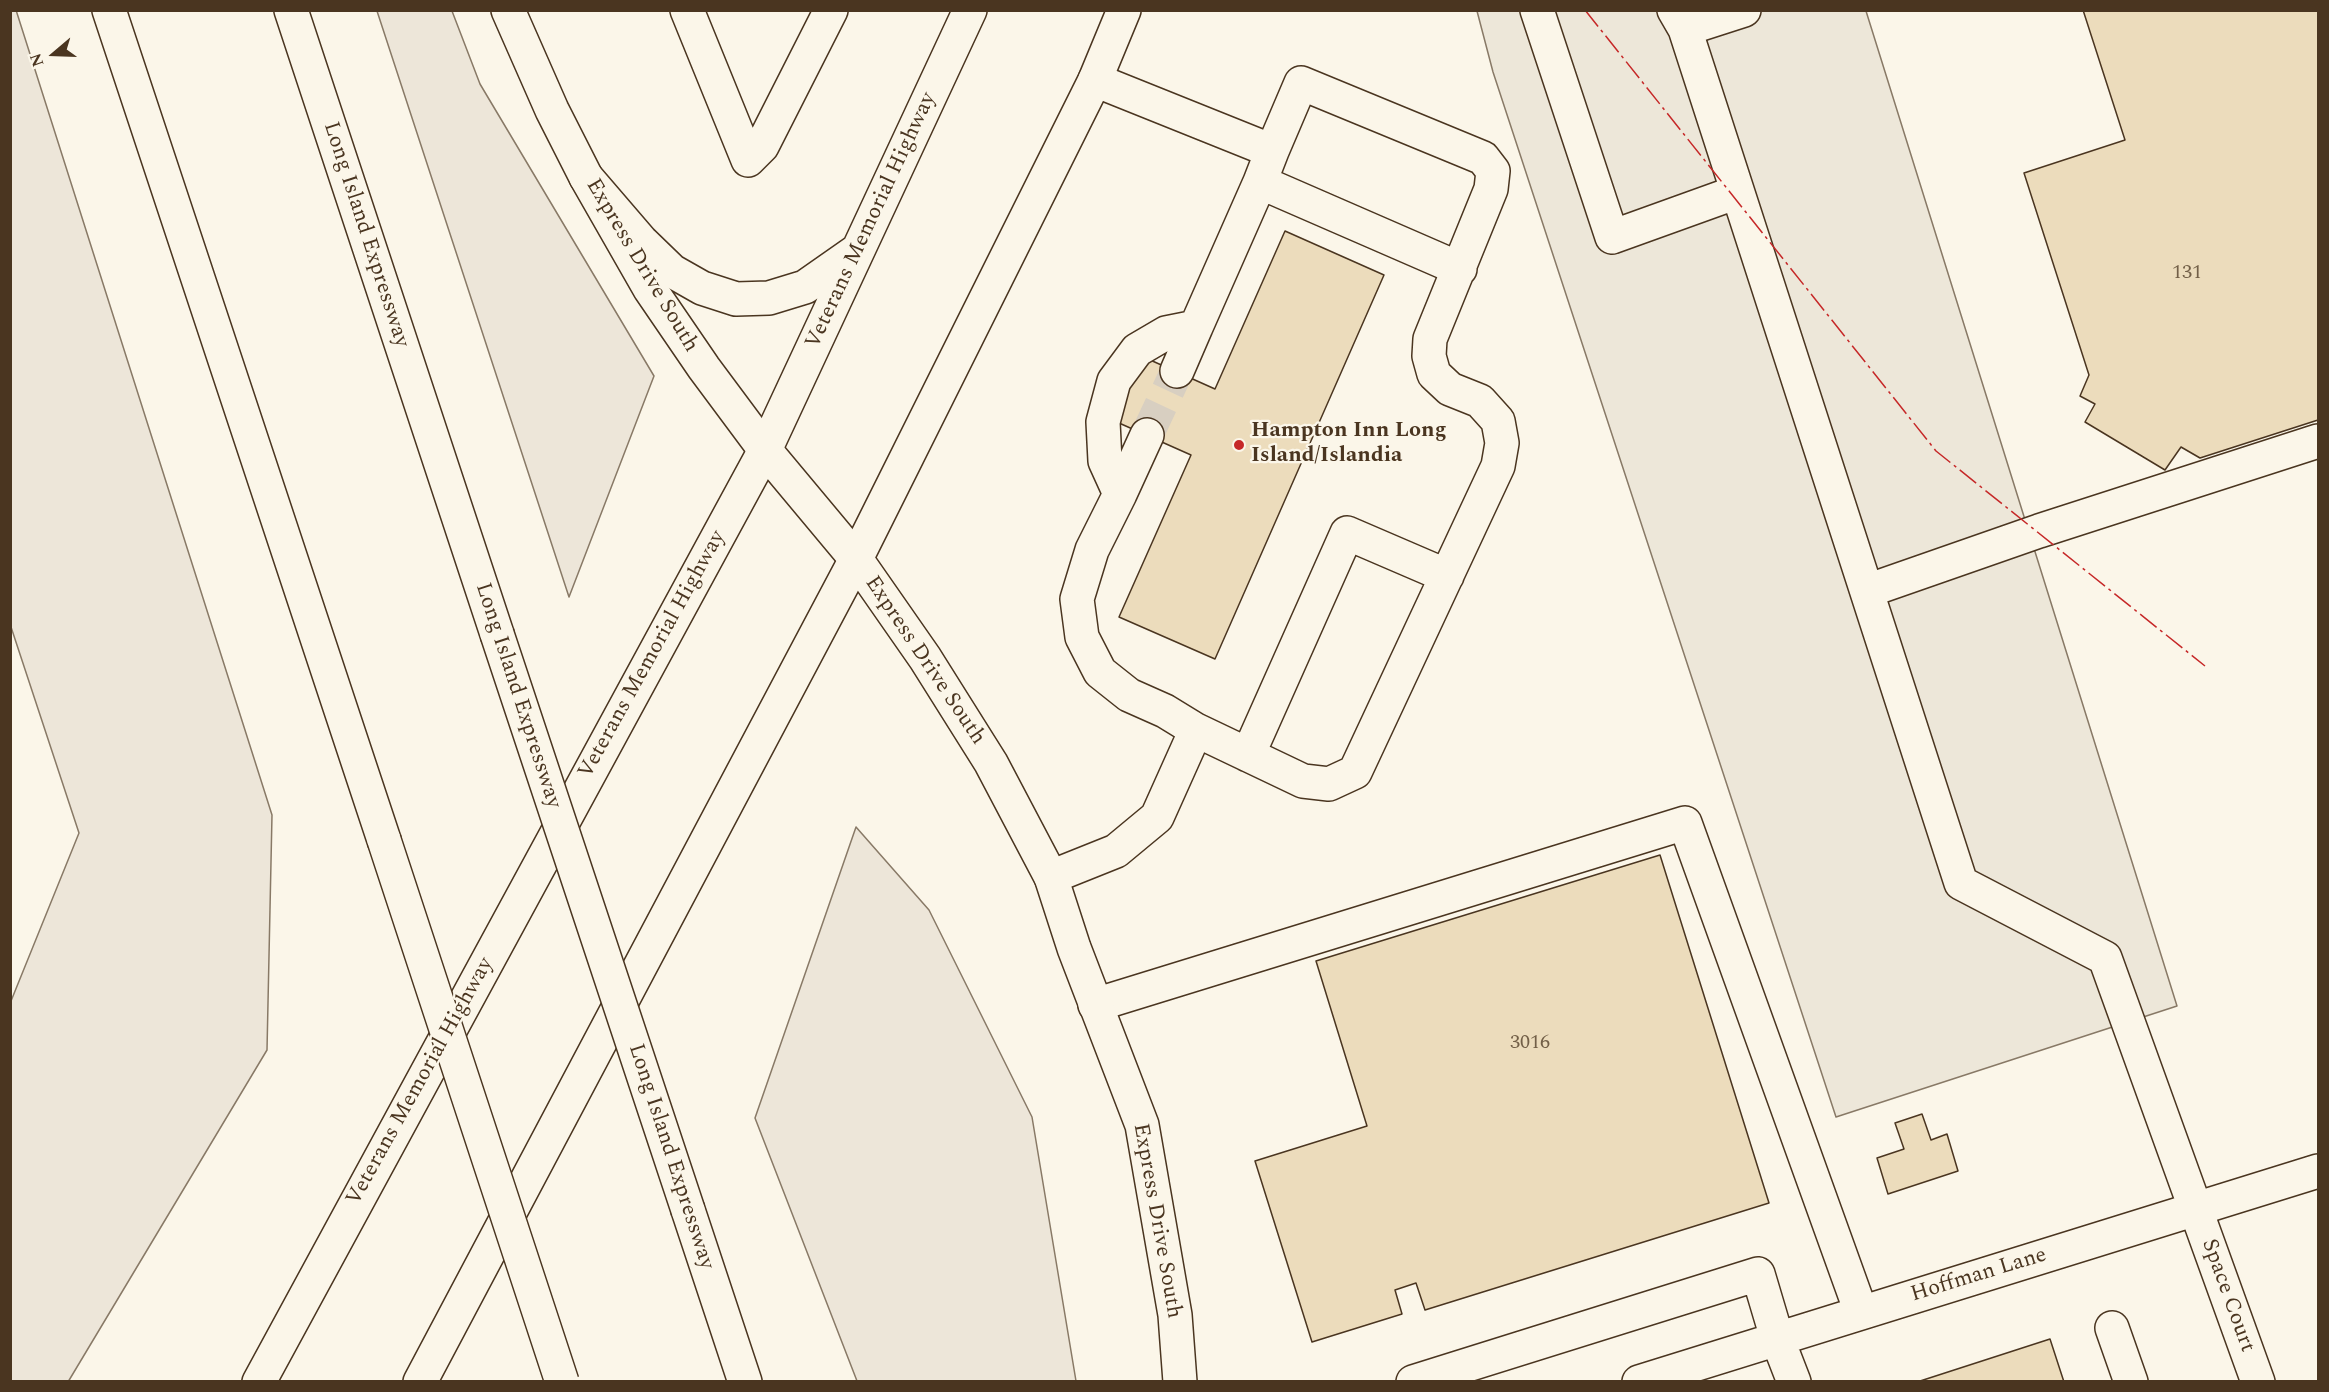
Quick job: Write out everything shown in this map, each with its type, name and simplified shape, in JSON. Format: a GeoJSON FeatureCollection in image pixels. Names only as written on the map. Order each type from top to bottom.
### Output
{"type":"FeatureCollection","features":[{"type":"Feature","properties":{"kind":"main road"},"geometry":{"type":"LineString","coordinates":[[109,10],[562,1382]]}},
{"type":"Feature","properties":{"kind":"main road","name":"Long Island Expressway"},"geometry":{"type":"LineString","coordinates":[[291,10],[745,1382]]}},
{"type":"Feature","properties":{"kind":"main road","name":"Express Drive South"},"geometry":{"type":"LineString","coordinates":[[508,10],[552,110],[586,177],[650,289],[704,368],[765,450],[856,559],[925,658],[991,763],[1051,877],[1095,1005],[1142,1125],[1175,1315],[1180,1382]]}},
{"type":"Feature","properties":{"kind":"main road"},"geometry":{"type":"LineString","coordinates":[[687,10],[748,160],[762,146],[831,10]]}},
{"type":"Feature","properties":{"kind":"main road","name":"Veterans Memorial Highway"},"geometry":{"type":"LineString","coordinates":[[259,1382],[765,450],[970,10]]}},
{"type":"Feature","properties":{"kind":"main road"},"geometry":{"type":"LineString","coordinates":[[420,1382],[856,559],[1095,80],[1124,10]]}},
{"type":"Feature","properties":{"kind":"main road"},"geometry":{"type":"LineString","coordinates":[[1537,10],[1612,237],[1737,192]]}},
{"type":"Feature","properties":{"kind":"main road"},"geometry":{"type":"LineString","coordinates":[[1679,20],[1744,10]]}},
{"type":"Feature","properties":{"kind":"main road","name":"Space Court"},"geometry":{"type":"LineString","coordinates":[[1679,20],[1961,883],[2105,958],[2258,1382]]}},
{"type":"Feature","properties":{"kind":"main road"},"geometry":{"type":"LineString","coordinates":[[1095,80],[1272,151]]}},
{"type":"Feature","properties":{"kind":"main road"},"geometry":{"type":"LineString","coordinates":[[1147,435],[1092,550],[1077,599],[1082,637],[1100,672],[1129,695],[1303,781],[1329,784],[1355,772],[1498,466],[1502,443],[1498,421],[1480,401],[1450,389],[1434,374],[1429,356],[1431,339],[1491,189],[1493,171],[1484,158],[1301,83],[1177,371]]}},
{"type":"Feature","properties":{"kind":"main road"},"geometry":{"type":"LineString","coordinates":[[586,177],[641,241],[672,271],[702,288],[736,299],[769,298],[805,286],[858,249]]}},
{"type":"Feature","properties":{"kind":"main road"},"geometry":{"type":"LineString","coordinates":[[1260,182],[1460,269]]}},
{"type":"Feature","properties":{"kind":"main road"},"geometry":{"type":"LineString","coordinates":[[1120,494],[1105,461],[1103,422],[1114,381],[1137,350],[1166,333],[1196,327]]}},
{"type":"Feature","properties":{"kind":"main road"},"geometry":{"type":"LineString","coordinates":[[1866,591],[2039,531],[2319,441]]}},
{"type":"Feature","properties":{"kind":"main road"},"geometry":{"type":"LineString","coordinates":[[1248,755],[1347,533],[1447,576]]}},
{"type":"Feature","properties":{"kind":"main road"},"geometry":{"type":"LineString","coordinates":[[1051,877],[1116,851],[1157,817],[1196,730]]}},
{"type":"Feature","properties":{"kind":"main road"},"geometry":{"type":"LineString","coordinates":[[1095,1005],[1685,823],[1861,1312]]}},
{"type":"Feature","properties":{"kind":"main road","name":"Hoffman Lane"},"geometry":{"type":"LineString","coordinates":[[1639,1382],[2319,1171]]}},
{"type":"Feature","properties":{"kind":"main road"},"geometry":{"type":"LineString","coordinates":[[1413,1382],[1758,1274],[1777,1338],[1794,1382]]}},
{"type":"Feature","properties":{"kind":"main road"},"geometry":{"type":"LineString","coordinates":[[2112,1328],[2131,1382]]}},
{"type":"Feature","properties":{"kind":"shaded area"},"geometry":{"type":"Polygon","coordinates":[[[16,10],[272,815],[267,1050],[68,1382],[10,1381],[11,1001],[79,833],[11,627],[10,11],[16,10]]]}},
{"type":"Feature","properties":{"kind":"shaded area"},"geometry":{"type":"Polygon","coordinates":[[[377,11],[452,11],[480,84],[654,376],[569,597],[377,11]]]}},
{"type":"Feature","properties":{"kind":"shaded area"},"geometry":{"type":"Polygon","coordinates":[[[1477,11],[1866,11],[2177,1006],[1836,1117],[1493,72],[1477,11]]]}},
{"type":"Feature","properties":{"kind":"shaded area"},"geometry":{"type":"Polygon","coordinates":[[[856,827],[929,910],[1032,1117],[1076,1381],[857,1381],[755,1118],[856,827]]]}},
{"type":"Feature","properties":{"kind":"building"},"geometry":{"type":"Polygon","coordinates":[[[2083,10],[2318,10],[2318,420],[2200,458],[2181,447],[2165,470],[2085,422],[2095,404],[2080,396],[2089,375],[2024,173],[2125,140],[2083,10]]]}},
{"type":"Feature","properties":{"kind":"building","name":"Hampton Inn Long Island/Islandia"},"geometry":{"type":"Polygon","coordinates":[[[1285,231],[1384,275],[1215,659],[1119,617],[1191,455],[1110,419],[1139,355],[1215,389],[1285,231]]]}},
{"type":"Feature","properties":{"kind":"building"},"geometry":{"type":"Polygon","coordinates":[[[1660,855],[1769,1203],[1425,1310],[1416,1283],[1395,1290],[1402,1314],[1312,1342],[1255,1161],[1367,1126],[1316,961],[1660,855]]]}},
{"type":"Feature","properties":{"kind":"building"},"geometry":{"type":"Polygon","coordinates":[[[1922,1114],[1931,1140],[1947,1134],[1958,1171],[1888,1194],[1877,1158],[1904,1149],[1895,1123],[1922,1114]]]}},
{"type":"Feature","properties":{"kind":"building"},"geometry":{"type":"Polygon","coordinates":[[[2050,1339],[2064,1382],[1917,1382],[2050,1339]]]}},
{"type":"Feature","properties":{"kind":"tunnel"},"geometry":{"type":"LineString","coordinates":[[1147,435],[1177,371]]}},
{"type":"Feature","properties":{"kind":"power"},"geometry":{"type":"LineString","coordinates":[[1585,10],[1936,451],[2205,666]]}},
{"type":"Feature","properties":{"kind":"place","name":"Hampton Inn Long Island/Islandia"},"geometry":{"type":"Point","coordinates":[1239,445]}}]}
